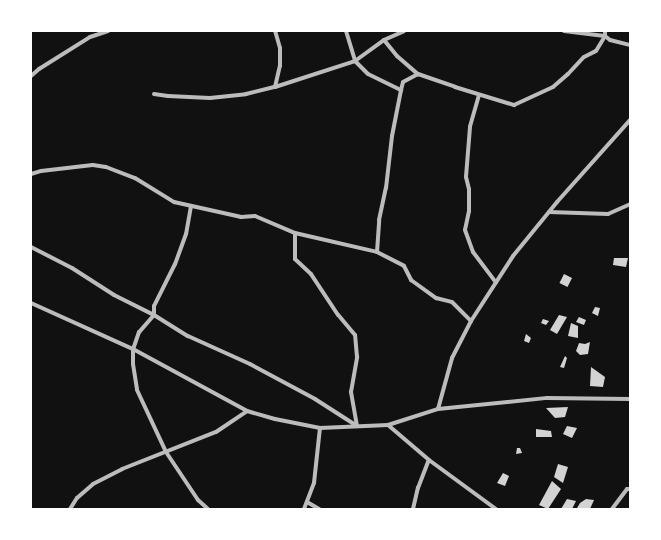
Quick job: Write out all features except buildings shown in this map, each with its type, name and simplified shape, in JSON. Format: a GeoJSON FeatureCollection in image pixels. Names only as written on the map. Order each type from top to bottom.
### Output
{"type":"FeatureCollection","features":[{"type":"Feature","properties":{"kind":"street"},"geometry":{"type":"LineString","coordinates":[[31,76],[39,69],[90,37],[108,31]]}},
{"type":"Feature","properties":{"kind":"street"},"geometry":{"type":"LineString","coordinates":[[275,31],[280,48],[280,66],[275,87]]}},
{"type":"Feature","properties":{"kind":"street"},"geometry":{"type":"LineString","coordinates":[[346,31],[355,61],[368,74],[401,90]]}},
{"type":"Feature","properties":{"kind":"street"},"geometry":{"type":"LineString","coordinates":[[388,31],[389,37]]}},
{"type":"Feature","properties":{"kind":"street"},"geometry":{"type":"LineString","coordinates":[[154,94],[210,98],[246,94],[275,87],[355,61],[384,40],[404,31]]}},
{"type":"Feature","properties":{"kind":"street"},"geometry":{"type":"LineString","coordinates":[[564,31],[605,34],[610,40],[630,45]]}},
{"type":"Feature","properties":{"kind":"street"},"geometry":{"type":"LineString","coordinates":[[384,40],[397,56],[418,74],[479,95],[514,105],[553,87],[584,57],[596,51],[605,34]]}},
{"type":"Feature","properties":{"kind":"street"},"geometry":{"type":"LineString","coordinates":[[377,252],[379,220],[386,188],[392,136],[401,90],[404,82],[418,74]]}},
{"type":"Feature","properties":{"kind":"street"},"geometry":{"type":"LineString","coordinates":[[479,95],[470,127],[466,177],[469,189],[468,212],[465,230],[473,252],[496,282]]}},
{"type":"Feature","properties":{"kind":"street"},"geometry":{"type":"LineString","coordinates":[[438,409],[452,358],[471,321],[513,256],[549,212],[630,120]]}},
{"type":"Feature","properties":{"kind":"street"},"geometry":{"type":"LineString","coordinates":[[31,174],[41,171],[93,165],[135,178],[174,202],[241,217],[255,216],[295,233],[377,252],[404,266],[411,280],[436,298],[452,302],[471,321]]}},
{"type":"Feature","properties":{"kind":"street"},"geometry":{"type":"LineString","coordinates":[[549,212],[608,214],[630,204]]}},
{"type":"Feature","properties":{"kind":"street"},"geometry":{"type":"LineString","coordinates":[[191,206],[186,234],[175,264],[154,306],[154,315],[139,332],[133,349],[137,390],[166,452],[198,500],[208,509]]}},
{"type":"Feature","properties":{"kind":"street"},"geometry":{"type":"LineString","coordinates":[[295,233],[295,259],[311,274],[338,315],[355,335],[357,357],[351,392],[357,426]]}},
{"type":"Feature","properties":{"kind":"street"},"geometry":{"type":"LineString","coordinates":[[31,247],[72,268],[114,295],[154,315],[188,336],[250,364],[308,396],[357,426]]}},
{"type":"Feature","properties":{"kind":"street"},"geometry":{"type":"LineString","coordinates":[[31,303],[133,349],[247,411],[275,419],[320,428],[388,425],[438,409],[547,398],[630,400]]}},
{"type":"Feature","properties":{"kind":"street"},"geometry":{"type":"LineString","coordinates":[[70,509],[77,498],[93,484],[122,469],[216,432],[247,411]]}},
{"type":"Feature","properties":{"kind":"street"},"geometry":{"type":"LineString","coordinates":[[388,425],[429,460],[496,509]]}},
{"type":"Feature","properties":{"kind":"street"},"geometry":{"type":"LineString","coordinates":[[304,509],[314,483],[320,428]]}},
{"type":"Feature","properties":{"kind":"street"},"geometry":{"type":"LineString","coordinates":[[413,509],[418,488],[429,460]]}},
{"type":"Feature","properties":{"kind":"street"},"geometry":{"type":"LineString","coordinates":[[612,509],[627,489],[630,489]]}},
{"type":"Feature","properties":{"kind":"street"},"geometry":{"type":"LineString","coordinates":[[307,502],[319,509]]}}]}
